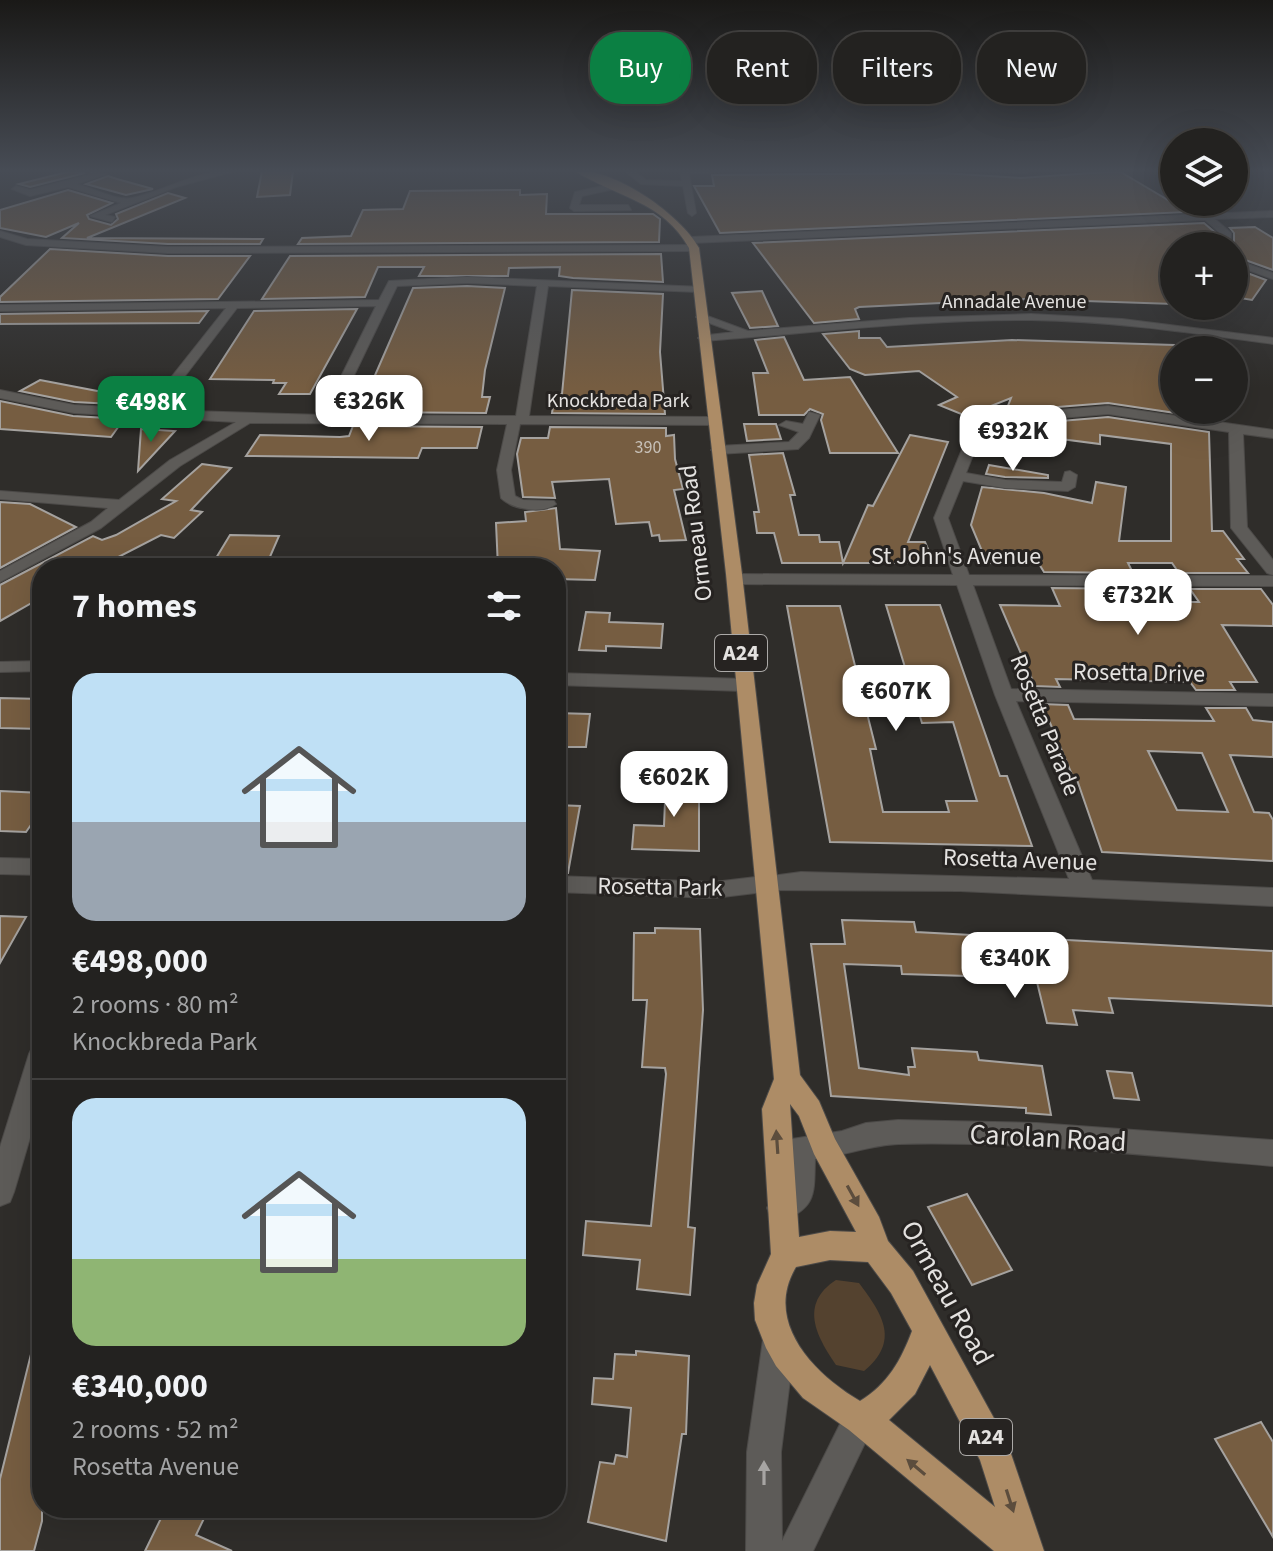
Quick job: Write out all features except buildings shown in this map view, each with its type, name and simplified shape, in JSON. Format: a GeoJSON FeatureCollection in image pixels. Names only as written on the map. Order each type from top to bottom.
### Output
{"type":"FeatureCollection","features":[{"type":"Feature","properties":{"kind":"main road","name":"Ormeau Road"},"geometry":{"type":"LineString","coordinates":[[693,244],[735,579],[787,1079],[775,1109],[786,1257],[775,1275],[768,1304],[779,1340],[819,1393],[861,1418],[1024,1551]]}},
{"type":"Feature","properties":{"kind":"main road","name":"Ormeau Road"},"geometry":{"type":"LineString","coordinates":[[787,1079],[810,1109],[824,1145],[869,1227],[876,1249],[902,1282],[995,1454],[1024,1551]]}},
{"type":"Feature","properties":{"kind":"main road"},"geometry":{"type":"LineString","coordinates":[[786,1257],[803,1249],[829,1244],[876,1249]]}},
{"type":"Feature","properties":{"kind":"main road"},"geometry":{"type":"LineString","coordinates":[[861,1418],[893,1400],[912,1371],[927,1331]]}},
{"type":"Feature","properties":{"kind":"street"},"geometry":{"type":"LineString","coordinates":[[50,243],[168,250],[704,243]]}},
{"type":"Feature","properties":{"kind":"street"},"geometry":{"type":"LineString","coordinates":[[1248,267],[1273,276]]}},
{"type":"Feature","properties":{"kind":"street"},"geometry":{"type":"LineString","coordinates":[[326,420],[391,286],[399,282],[467,280],[699,289]]}},
{"type":"Feature","properties":{"kind":"street","name":"Knockbreda Park"},"geometry":{"type":"LineString","coordinates":[[518,421],[543,282]]}},
{"type":"Feature","properties":{"kind":"street"},"geometry":{"type":"LineString","coordinates":[[0,308],[383,303]]}},
{"type":"Feature","properties":{"kind":"street"},"geometry":{"type":"LineString","coordinates":[[148,415],[234,305]]}},
{"type":"Feature","properties":{"kind":"street","name":"Annadale Avenue"},"geometry":{"type":"LineString","coordinates":[[702,317],[755,335]]}},
{"type":"Feature","properties":{"kind":"street","name":"Annadale Avenue"},"geometry":{"type":"LineString","coordinates":[[704,338],[942,319],[1034,317],[1157,325],[1273,341]]}},
{"type":"Feature","properties":{"kind":"street","name":"Knockbreda Park"},"geometry":{"type":"LineString","coordinates":[[0,394],[74,409],[247,419],[715,421]]}},
{"type":"Feature","properties":{"kind":"street","name":"Rosetta Parade"},"geometry":{"type":"LineString","coordinates":[[1084,888],[1004,695],[941,518],[979,423],[987,420],[1108,410],[1236,428]]}},
{"type":"Feature","properties":{"kind":"street"},"geometry":{"type":"LineString","coordinates":[[718,450],[793,446],[799,443],[814,415]]}},
{"type":"Feature","properties":{"kind":"street"},"geometry":{"type":"LineString","coordinates":[[35,558],[96,525],[175,463],[237,428],[247,419]]}},
{"type":"Feature","properties":{"kind":"street"},"geometry":{"type":"LineString","coordinates":[[518,421],[504,470],[508,498],[520,504],[549,504]]}},
{"type":"Feature","properties":{"kind":"street"},"geometry":{"type":"LineString","coordinates":[[786,425],[806,429]]}},
{"type":"Feature","properties":{"kind":"street"},"geometry":{"type":"LineString","coordinates":[[1273,434],[1236,428],[1239,528],[1273,570]]}},
{"type":"Feature","properties":{"kind":"street"},"geometry":{"type":"LineString","coordinates":[[958,476],[1005,484],[1068,487],[1070,475]]}},
{"type":"Feature","properties":{"kind":"street"},"geometry":{"type":"LineString","coordinates":[[0,495],[124,505]]}},
{"type":"Feature","properties":{"kind":"street"},"geometry":{"type":"LineString","coordinates":[[0,577],[32,560]]}},
{"type":"Feature","properties":{"kind":"street","name":"St John's Avenue"},"geometry":{"type":"LineString","coordinates":[[735,579],[1273,581]]}},
{"type":"Feature","properties":{"kind":"street"},"geometry":{"type":"LineString","coordinates":[[0,667],[32,666]]}},
{"type":"Feature","properties":{"kind":"street"},"geometry":{"type":"LineString","coordinates":[[566,679],[744,685]]}},
{"type":"Feature","properties":{"kind":"street","name":"Rosetta Drive"},"geometry":{"type":"LineString","coordinates":[[1004,695],[1273,700]]}},
{"type":"Feature","properties":{"kind":"street"},"geometry":{"type":"LineString","coordinates":[[0,866],[32,867]]}},
{"type":"Feature","properties":{"kind":"street","name":"Rosetta Avenue"},"geometry":{"type":"LineString","coordinates":[[765,884],[801,880],[1273,897]]}},
{"type":"Feature","properties":{"kind":"street","name":"Rosetta Park"},"geometry":{"type":"LineString","coordinates":[[566,884],[714,890],[765,884]]}},
{"type":"Feature","properties":{"kind":"street"},"geometry":{"type":"LineString","coordinates":[[0,1192],[32,1087]]}},
{"type":"Feature","properties":{"kind":"street","name":"Carolan Road"},"geometry":{"type":"LineString","coordinates":[[824,1145],[887,1133],[1006,1134],[1273,1153]]}},
{"type":"Feature","properties":{"kind":"street"},"geometry":{"type":"LineString","coordinates":[[781,1208],[800,1195],[802,1148],[824,1145]]}},
{"type":"Feature","properties":{"kind":"street"},"geometry":{"type":"LineString","coordinates":[[764,1551],[764,1452],[779,1340]]}},
{"type":"Feature","properties":{"kind":"street"},"geometry":{"type":"LineString","coordinates":[[795,1551],[861,1418]]}},
{"type":"Feature","properties":{"kind":"shaded area"},"geometry":{"type":"Polygon","coordinates":[[[836,1280],[859,1283],[881,1317],[885,1338],[882,1349],[864,1371],[836,1365],[817,1332],[814,1310],[818,1299],[836,1280]]]}}]}
